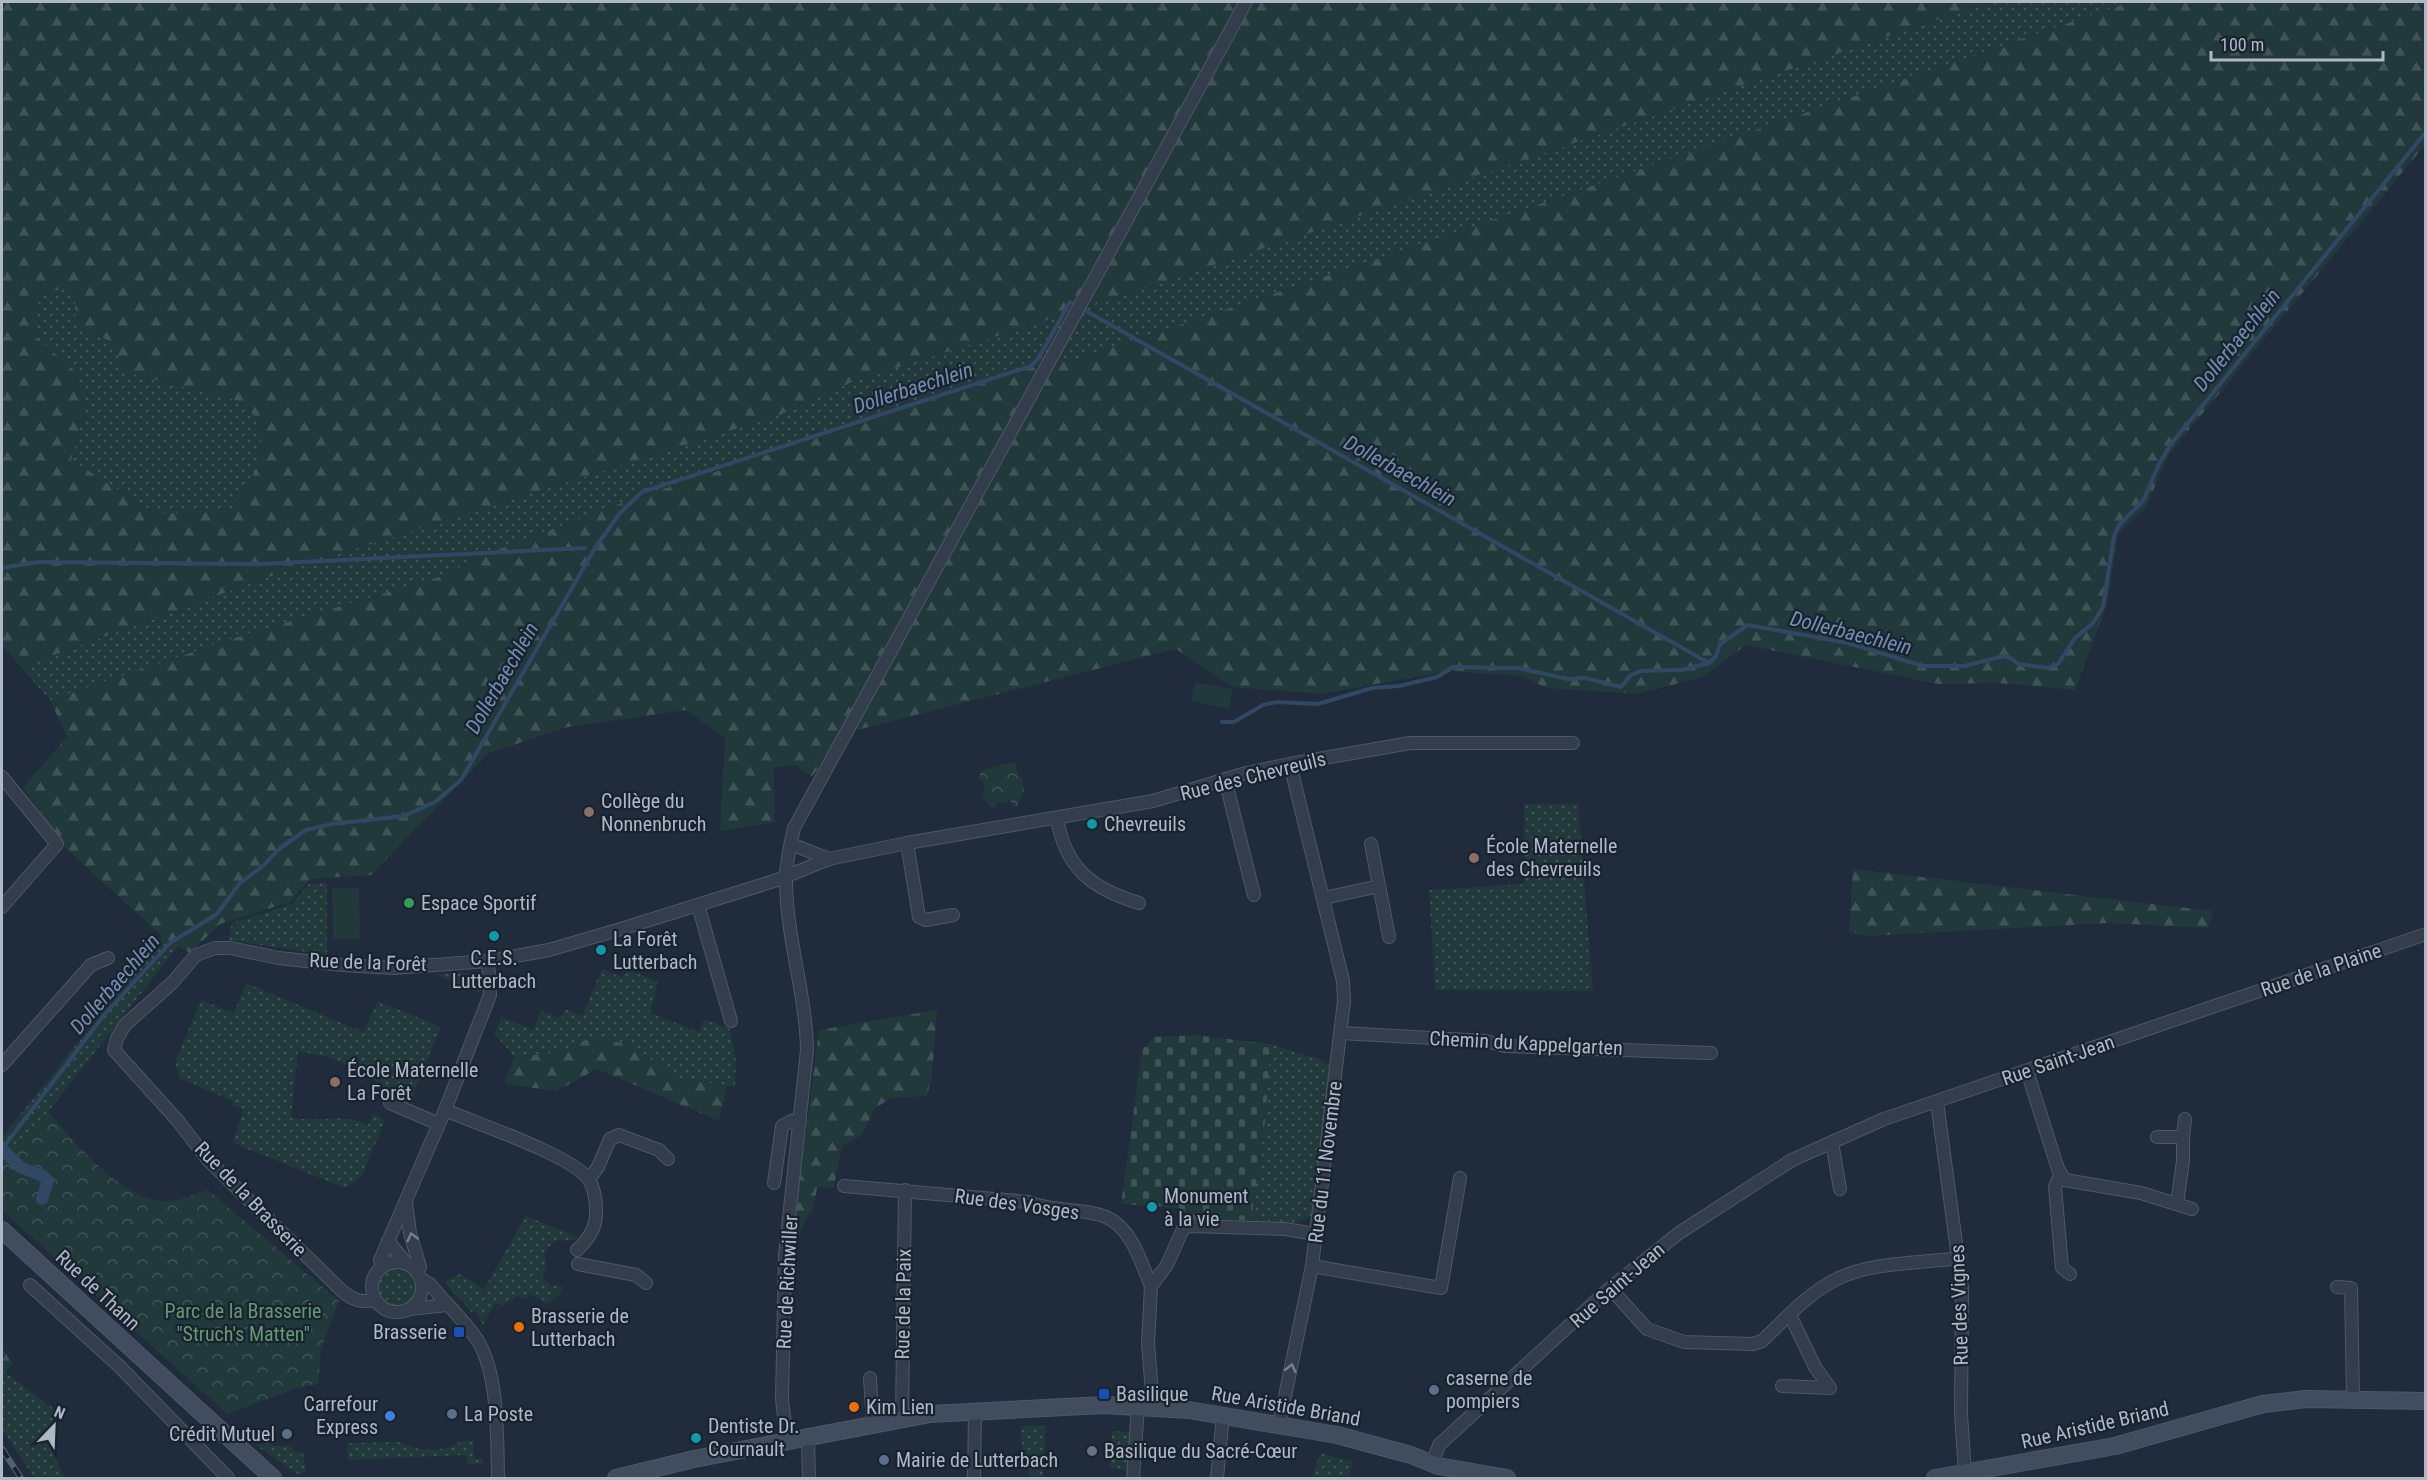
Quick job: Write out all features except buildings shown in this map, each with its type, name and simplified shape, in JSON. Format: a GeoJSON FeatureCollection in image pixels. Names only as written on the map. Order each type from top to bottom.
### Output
{"type":"FeatureCollection","features":[{"type":"Feature","properties":{"kind":"main road","name":"Rue de Thann"},"geometry":{"type":"LineString","coordinates":[[2,1230],[246,1454],[276,1478]]}},
{"type":"Feature","properties":{"kind":"main road","name":"Rue Aristide Briand"},"geometry":{"type":"LineString","coordinates":[[1935,1479],[2115,1446],[2263,1404],[2307,1399],[2426,1401]]}},
{"type":"Feature","properties":{"kind":"main road","name":"Rue Aristide Briand"},"geometry":{"type":"LineString","coordinates":[[616,1479],[694,1459],[788,1443],[902,1418],[975,1411],[1146,1406],[1223,1415],[1375,1444],[1435,1469],[1507,1479]]}},
{"type":"Feature","properties":{"kind":"street","name":"Rue de Richwiller"},"geometry":{"type":"LineString","coordinates":[[788,1443],[782,1399],[785,1255],[800,1122],[807,1028],[787,902],[786,878],[791,844],[804,807],[1246,2]]}},
{"type":"Feature","properties":{"kind":"street","name":"Rue des Chevreuils"},"geometry":{"type":"LineString","coordinates":[[786,878],[829,859],[907,843],[1153,801],[1225,779],[1290,764],[1410,743],[1573,743]]}},
{"type":"Feature","properties":{"kind":"street","name":"Rue du 11 Novembre"},"geometry":{"type":"LineString","coordinates":[[1279,1425],[1312,1266],[1341,1033],[1343,981],[1290,764]]}},
{"type":"Feature","properties":{"kind":"street"},"geometry":{"type":"LineString","coordinates":[[2,777],[57,844],[2,907]]}},
{"type":"Feature","properties":{"kind":"street"},"geometry":{"type":"LineString","coordinates":[[1225,779],[1254,895]]}},
{"type":"Feature","properties":{"kind":"street"},"geometry":{"type":"LineString","coordinates":[[1057,818],[1066,854],[1090,882],[1111,895],[1139,903]]}},
{"type":"Feature","properties":{"kind":"street"},"geometry":{"type":"LineString","coordinates":[[907,843],[919,917],[926,920],[953,915]]}},
{"type":"Feature","properties":{"kind":"street"},"geometry":{"type":"LineString","coordinates":[[791,844],[829,859]]}},
{"type":"Feature","properties":{"kind":"street"},"geometry":{"type":"LineString","coordinates":[[1371,844],[1389,937]]}},
{"type":"Feature","properties":{"kind":"street","name":"Rue de la Forêt"},"geometry":{"type":"LineString","coordinates":[[114,1050],[117,1038],[125,1025],[172,983],[196,955],[214,948],[230,948],[279,958],[384,967],[488,961],[549,950],[786,878]]}},
{"type":"Feature","properties":{"kind":"street"},"geometry":{"type":"LineString","coordinates":[[1324,898],[1379,886]]}},
{"type":"Feature","properties":{"kind":"street"},"geometry":{"type":"LineString","coordinates":[[698,905],[730,1021]]}},
{"type":"Feature","properties":{"kind":"street","name":"Rue de la Plaine"},"geometry":{"type":"LineString","coordinates":[[2217,1005],[2426,934]]}},
{"type":"Feature","properties":{"kind":"street"},"geometry":{"type":"LineString","coordinates":[[2,1065],[90,965],[108,958]]}},
{"type":"Feature","properties":{"kind":"street"},"geometry":{"type":"LineString","coordinates":[[384,1266],[380,1260],[387,1241],[445,1110],[490,995],[488,961]]}},
{"type":"Feature","properties":{"kind":"street","name":"Rue Saint-Jean"},"geometry":{"type":"LineString","coordinates":[[1435,1469],[1439,1445],[1610,1288],[1679,1233],[1732,1196],[1792,1160],[1884,1119],[2217,1005]]}},
{"type":"Feature","properties":{"kind":"street","name":"Chemin du Kappelgarten"},"geometry":{"type":"LineString","coordinates":[[1341,1033],[1485,1041],[1516,1046],[1583,1049],[1598,1047],[1711,1053]]}},
{"type":"Feature","properties":{"kind":"street","name":"Rue de la Brasserie"},"geometry":{"type":"LineString","coordinates":[[114,1050],[178,1121],[215,1167],[342,1291],[352,1299],[364,1302],[375,1300]]}},
{"type":"Feature","properties":{"kind":"street"},"geometry":{"type":"LineString","coordinates":[[2027,1071],[2060,1175],[2070,1182],[2141,1193],[2192,1209]]}},
{"type":"Feature","properties":{"kind":"street","name":"Rue des Vignes"},"geometry":{"type":"LineString","coordinates":[[1937,1102],[1960,1258],[1962,1288],[1961,1414],[1965,1473]]}},
{"type":"Feature","properties":{"kind":"street"},"geometry":{"type":"LineString","coordinates":[[390,1103],[439,1124]]}},
{"type":"Feature","properties":{"kind":"street"},"geometry":{"type":"LineString","coordinates":[[445,1110],[568,1162],[588,1179],[596,1196],[597,1219],[588,1239],[577,1250]]}},
{"type":"Feature","properties":{"kind":"street"},"geometry":{"type":"LineString","coordinates":[[2177,1204],[2183,1161],[2182,1137],[2185,1119]]}},
{"type":"Feature","properties":{"kind":"street"},"geometry":{"type":"LineString","coordinates":[[774,1183],[782,1126],[791,1121],[800,1122]]}},
{"type":"Feature","properties":{"kind":"street"},"geometry":{"type":"LineString","coordinates":[[588,1179],[598,1167],[610,1139],[619,1135],[659,1150],[668,1159]]}},
{"type":"Feature","properties":{"kind":"street"},"geometry":{"type":"LineString","coordinates":[[2157,1137],[2182,1137]]}},
{"type":"Feature","properties":{"kind":"street"},"geometry":{"type":"LineString","coordinates":[[1832,1142],[1840,1189]]}},
{"type":"Feature","properties":{"kind":"street"},"geometry":{"type":"LineString","coordinates":[[2060,1175],[2055,1187],[2061,1268],[2070,1274]]}},
{"type":"Feature","properties":{"kind":"street"},"geometry":{"type":"LineString","coordinates":[[1312,1266],[1441,1288],[1460,1178]]}},
{"type":"Feature","properties":{"kind":"street","name":"Rue des Vosges"},"geometry":{"type":"LineString","coordinates":[[844,1186],[1029,1202],[1043,1208],[1105,1216],[1131,1240],[1151,1286]]}},
{"type":"Feature","properties":{"kind":"street","name":"Rue de la Paix"},"geometry":{"type":"LineString","coordinates":[[902,1418],[905,1190]]}},
{"type":"Feature","properties":{"kind":"street"},"geometry":{"type":"LineString","coordinates":[[406,1202],[410,1233],[420,1267],[421,1293],[409,1309]]}},
{"type":"Feature","properties":{"kind":"street"},"geometry":{"type":"LineString","coordinates":[[1133,1479],[1146,1406],[1151,1286],[1167,1265],[1182,1229],[1190,1226],[1285,1229],[1315,1234]]}},
{"type":"Feature","properties":{"kind":"street"},"geometry":{"type":"LineString","coordinates":[[387,1241],[406,1264],[430,1284],[476,1338],[486,1359],[492,1382],[498,1479]]}},
{"type":"Feature","properties":{"kind":"street"},"geometry":{"type":"LineString","coordinates":[[1610,1288],[1647,1329],[1684,1342],[1753,1344],[1762,1341],[1818,1290],[1838,1278],[1860,1270],[1960,1258]]}},
{"type":"Feature","properties":{"kind":"street"},"geometry":{"type":"LineString","coordinates":[[406,1264],[399,1262],[384,1266],[374,1278],[375,1300],[394,1312],[447,1305]]}},
{"type":"Feature","properties":{"kind":"street"},"geometry":{"type":"LineString","coordinates":[[578,1264],[636,1275],[646,1283]]}},
{"type":"Feature","properties":{"kind":"street"},"geometry":{"type":"LineString","coordinates":[[30,1285],[120,1367],[228,1479]]}},
{"type":"Feature","properties":{"kind":"street"},"geometry":{"type":"LineString","coordinates":[[2337,1287],[2351,1288],[2353,1399]]}},
{"type":"Feature","properties":{"kind":"street"},"geometry":{"type":"LineString","coordinates":[[1782,1386],[1830,1388],[1815,1367],[1790,1315]]}},
{"type":"Feature","properties":{"kind":"street"},"geometry":{"type":"LineString","coordinates":[[1802,1387],[1815,1367]]}},
{"type":"Feature","properties":{"kind":"street"},"geometry":{"type":"LineString","coordinates":[[870,1378],[873,1425]]}},
{"type":"Feature","properties":{"kind":"street"},"geometry":{"type":"LineString","coordinates":[[974,1479],[975,1411]]}},
{"type":"Feature","properties":{"kind":"street"},"geometry":{"type":"LineString","coordinates":[[1217,1479],[1223,1415]]}},
{"type":"Feature","properties":{"kind":"street"},"geometry":{"type":"LineString","coordinates":[[808,1439],[809,1479]]}},
{"type":"Feature","properties":{"kind":"green space"},"geometry":{"type":"Polygon","coordinates":[[[2,2],[1989,2],[1132,293],[852,382],[780,415],[285,571],[21,667],[2,645],[2,2]],[[61,289],[43,294],[33,312],[36,337],[76,372],[86,407],[71,460],[155,513],[230,512],[258,466],[262,434],[247,403],[126,372],[110,341],[76,326],[75,302],[68,290],[61,289]]]}},
{"type":"Feature","properties":{"kind":"green space"},"geometry":{"type":"Polygon","coordinates":[[[1989,2],[2130,2],[1078,359],[1036,366],[627,501],[484,555],[442,576],[247,634],[50,700],[21,667],[285,571],[780,415],[852,382],[1132,293],[1989,2]]]}},
{"type":"Feature","properties":{"kind":"green space"},"geometry":{"type":"Polygon","coordinates":[[[2130,2],[2425,2],[2425,145],[2169,454],[2146,507],[2118,534],[2107,604],[2075,690],[1998,683],[1938,684],[1746,645],[1702,677],[1637,694],[1546,688],[1523,676],[1449,671],[1320,694],[1232,687],[1176,649],[841,734],[812,777],[795,765],[774,768],[775,822],[720,831],[725,738],[686,710],[568,727],[489,753],[371,875],[310,879],[290,902],[220,924],[190,953],[163,937],[64,847],[23,787],[67,737],[50,700],[247,634],[442,576],[484,555],[627,501],[1036,366],[1078,359],[2130,2]]]}},
{"type":"Feature","properties":{"kind":"green space"},"geometry":{"type":"Polygon","coordinates":[[[61,289],[68,290],[75,302],[76,326],[110,341],[126,372],[247,403],[262,434],[258,466],[230,512],[155,513],[71,460],[86,407],[76,372],[36,337],[33,312],[43,294],[61,289]]]}},
{"type":"Feature","properties":{"kind":"green space"},"geometry":{"type":"Polygon","coordinates":[[[1195,682],[1233,689],[1229,709],[1191,701],[1195,682]]]}},
{"type":"Feature","properties":{"kind":"green space"},"geometry":{"type":"Polygon","coordinates":[[[1015,763],[1018,776],[1022,777],[1024,790],[1017,807],[1013,807],[1010,800],[1006,804],[998,802],[993,809],[983,798],[984,782],[978,779],[982,770],[1015,763]]]}},
{"type":"Feature","properties":{"kind":"green space"},"geometry":{"type":"Polygon","coordinates":[[[1524,804],[1578,804],[1593,991],[1435,990],[1429,890],[1524,884],[1524,804]]]}},
{"type":"Feature","properties":{"kind":"green space"},"geometry":{"type":"Polygon","coordinates":[[[1853,869],[2213,911],[2208,928],[2108,923],[1869,936],[1849,932],[1853,869]]]}},
{"type":"Feature","properties":{"kind":"green space"},"geometry":{"type":"Polygon","coordinates":[[[327,883],[327,955],[228,940],[232,923],[292,904],[309,884],[327,883]]]}},
{"type":"Feature","properties":{"kind":"green space"},"geometry":{"type":"Polygon","coordinates":[[[332,888],[359,888],[360,939],[333,939],[332,888]]]}},
{"type":"Feature","properties":{"kind":"green space"},"geometry":{"type":"Polygon","coordinates":[[[163,937],[178,946],[48,1112],[2,1158],[2,1137],[163,937]]]}},
{"type":"Feature","properties":{"kind":"green space"},"geometry":{"type":"Polygon","coordinates":[[[602,969],[621,977],[627,969],[658,982],[650,1013],[699,1032],[704,1019],[730,1029],[736,1061],[735,1087],[673,1077],[632,1045],[593,1037],[556,1053],[514,1057],[495,1034],[501,1017],[533,1030],[541,1011],[561,1018],[565,1009],[582,1016],[602,969]]]}},
{"type":"Feature","properties":{"kind":"green space"},"geometry":{"type":"Polygon","coordinates":[[[469,973],[478,976],[481,993],[435,974],[469,973]]]}},
{"type":"Feature","properties":{"kind":"green space"},"geometry":{"type":"Polygon","coordinates":[[[246,983],[363,1032],[378,1001],[441,1027],[410,1101],[384,1090],[368,1074],[328,1057],[298,1051],[291,1117],[349,1119],[368,1125],[373,1113],[385,1120],[362,1176],[345,1188],[233,1143],[243,1110],[232,1105],[233,1101],[180,1079],[175,1062],[201,1000],[234,1013],[246,983]]]}},
{"type":"Feature","properties":{"kind":"green space"},"geometry":{"type":"Polygon","coordinates":[[[937,1010],[932,1075],[927,1096],[892,1098],[875,1108],[862,1135],[842,1146],[834,1187],[817,1188],[814,1206],[791,1248],[819,1030],[937,1010]]]}},
{"type":"Feature","properties":{"kind":"green space"},"geometry":{"type":"Polygon","coordinates":[[[1194,1035],[1270,1044],[1266,1115],[1251,1220],[1194,1221],[1179,1208],[1121,1204],[1142,1050],[1153,1037],[1194,1035]]]}},
{"type":"Feature","properties":{"kind":"green space"},"geometry":{"type":"Polygon","coordinates":[[[593,1037],[632,1045],[673,1077],[727,1086],[719,1121],[597,1069],[557,1091],[504,1084],[514,1057],[556,1053],[593,1037]]]}},
{"type":"Feature","properties":{"kind":"green space"},"geometry":{"type":"Polygon","coordinates":[[[1270,1044],[1322,1060],[1331,1067],[1313,1215],[1298,1223],[1251,1220],[1266,1115],[1270,1044]]]}},
{"type":"Feature","properties":{"kind":"green space","name":"Parc de la Brasserie \"Struch's Matten\""},"geometry":{"type":"Polygon","coordinates":[[[48,1112],[103,1170],[137,1194],[155,1200],[173,1201],[208,1190],[339,1301],[321,1350],[318,1384],[297,1388],[227,1414],[2,1210],[2,1158],[48,1112]]]}},
{"type":"Feature","properties":{"kind":"green space"},"geometry":{"type":"Polygon","coordinates":[[[526,1216],[578,1237],[576,1240],[555,1241],[545,1252],[547,1270],[542,1275],[551,1284],[563,1286],[559,1295],[547,1304],[530,1294],[526,1299],[518,1296],[504,1305],[495,1303],[483,1325],[475,1311],[472,1313],[445,1282],[460,1274],[484,1289],[526,1216]]]}},
{"type":"Feature","properties":{"kind":"green space"},"geometry":{"type":"Polygon","coordinates":[[[398,1268],[411,1274],[417,1287],[411,1300],[398,1306],[385,1300],[379,1287],[385,1274],[398,1268]]]}},
{"type":"Feature","properties":{"kind":"green space"},"geometry":{"type":"Polygon","coordinates":[[[2,1347],[12,1364],[5,1373],[2,1370],[2,1347]]]}},
{"type":"Feature","properties":{"kind":"green space"},"geometry":{"type":"Polygon","coordinates":[[[2,1370],[58,1412],[43,1434],[65,1478],[34,1478],[2,1429],[2,1370]]]}},
{"type":"Feature","properties":{"kind":"green space"},"geometry":{"type":"Polygon","coordinates":[[[1021,1426],[1046,1426],[1043,1478],[1014,1478],[1030,1477],[1028,1456],[1022,1456],[1021,1426]]]}},
{"type":"Feature","properties":{"kind":"green space"},"geometry":{"type":"Polygon","coordinates":[[[1112,1431],[1130,1432],[1126,1472],[1124,1469],[1110,1469],[1112,1431]]]}},
{"type":"Feature","properties":{"kind":"green space"},"geometry":{"type":"Polygon","coordinates":[[[463,1441],[473,1441],[475,1459],[483,1459],[483,1463],[468,1465],[466,1455],[348,1460],[347,1443],[398,1442],[419,1449],[434,1450],[448,1448],[463,1441]]]}},
{"type":"Feature","properties":{"kind":"green space"},"geometry":{"type":"Polygon","coordinates":[[[273,1443],[273,1446],[293,1446],[294,1451],[303,1453],[306,1471],[299,1475],[254,1444],[273,1443]]]}},
{"type":"Feature","properties":{"kind":"green space"},"geometry":{"type":"Polygon","coordinates":[[[1320,1453],[1353,1462],[1349,1478],[1312,1478],[1320,1453]]]}},
{"type":"Feature","properties":{"kind":"waterway","name":"Dollerbaechlein"},"geometry":{"type":"LineString","coordinates":[[1709,663],[1716,656],[1720,644],[1748,625],[1848,643],[1923,666],[1964,666],[2004,656],[2018,664],[2048,668],[2058,664],[2075,638],[2093,623],[2103,607],[2114,536],[2120,524],[2143,501],[2159,464],[2171,444],[2426,132]]}},
{"type":"Feature","properties":{"kind":"waterway","name":"Dollerbaechlein"},"geometry":{"type":"LineString","coordinates":[[2,1149],[104,1015],[170,943],[217,914],[240,883],[263,866],[279,849],[306,830],[332,824],[404,816],[435,802],[461,780],[595,548],[620,513],[642,492],[1031,366],[1038,359],[1070,302],[1074,304]]}},
{"type":"Feature","properties":{"kind":"waterway","name":"Dollerbaechlein"},"geometry":{"type":"LineString","coordinates":[[1086,311],[1709,663]]}},
{"type":"Feature","properties":{"kind":"waterway"},"geometry":{"type":"LineString","coordinates":[[2,568],[38,562],[261,564],[585,548]]}},
{"type":"Feature","properties":{"kind":"waterway"},"geometry":{"type":"LineString","coordinates":[[1222,722],[1234,722],[1263,705],[1277,702],[1318,704],[1372,688],[1399,686],[1437,677],[1453,667],[1518,668],[1568,679],[1585,678],[1621,687],[1631,675],[1641,671],[1681,670],[1709,663]]}},
{"type":"Feature","properties":{"kind":"waterway"},"geometry":{"type":"LineString","coordinates":[[2,1149],[20,1167],[43,1176],[48,1181],[42,1199]]}},
{"type":"Feature","properties":{"kind":"railway"},"geometry":{"type":"LineString","coordinates":[[2,1449],[21,1478]]}},
{"type":"Feature","properties":{"kind":"place","name":"Collège du Nonnenbruch"},"geometry":{"type":"Point","coordinates":[589,812]}},
{"type":"Feature","properties":{"kind":"place","name":"Chevreuils"},"geometry":{"type":"Point","coordinates":[1092,824]}},
{"type":"Feature","properties":{"kind":"place","name":"École Maternelle des Chevreuils"},"geometry":{"type":"Point","coordinates":[1474,858]}},
{"type":"Feature","properties":{"kind":"place","name":"Espace Sportif"},"geometry":{"type":"Point","coordinates":[409,903]}},
{"type":"Feature","properties":{"kind":"place","name":"C.E.S. Lutterbach"},"geometry":{"type":"Point","coordinates":[494,936]}},
{"type":"Feature","properties":{"kind":"place","name":"La Forêt Lutterbach"},"geometry":{"type":"Point","coordinates":[601,950]}},
{"type":"Feature","properties":{"kind":"place","name":"École Maternelle La Forêt"},"geometry":{"type":"Point","coordinates":[335,1082]}},
{"type":"Feature","properties":{"kind":"place","name":"Monument à la vie"},"geometry":{"type":"Point","coordinates":[1152,1207]}},
{"type":"Feature","properties":{"kind":"place","name":"Brasserie de Lutterbach"},"geometry":{"type":"Point","coordinates":[519,1327]}},
{"type":"Feature","properties":{"kind":"place","name":"Brasserie"},"geometry":{"type":"Point","coordinates":[459,1332]}},
{"type":"Feature","properties":{"kind":"place","name":"caserne de pompiers"},"geometry":{"type":"Point","coordinates":[1434,1390]}},
{"type":"Feature","properties":{"kind":"place","name":"Basilique"},"geometry":{"type":"Point","coordinates":[1104,1394]}},
{"type":"Feature","properties":{"kind":"place","name":"Kim Lien"},"geometry":{"type":"Point","coordinates":[854,1407]}},
{"type":"Feature","properties":{"kind":"place","name":"La Poste"},"geometry":{"type":"Point","coordinates":[452,1414]}},
{"type":"Feature","properties":{"kind":"place","name":"Carrefour Express"},"geometry":{"type":"Point","coordinates":[390,1416]}},
{"type":"Feature","properties":{"kind":"place","name":"Crédit Mutuel"},"geometry":{"type":"Point","coordinates":[287,1434]}},
{"type":"Feature","properties":{"kind":"place","name":"Dentiste Dr. Cournault"},"geometry":{"type":"Point","coordinates":[696,1438]}},
{"type":"Feature","properties":{"kind":"place","name":"Basilique du Sacré-Cœur"},"geometry":{"type":"Point","coordinates":[1092,1451]}},
{"type":"Feature","properties":{"kind":"place","name":"Mairie de Lutterbach"},"geometry":{"type":"Point","coordinates":[884,1460]}}]}
